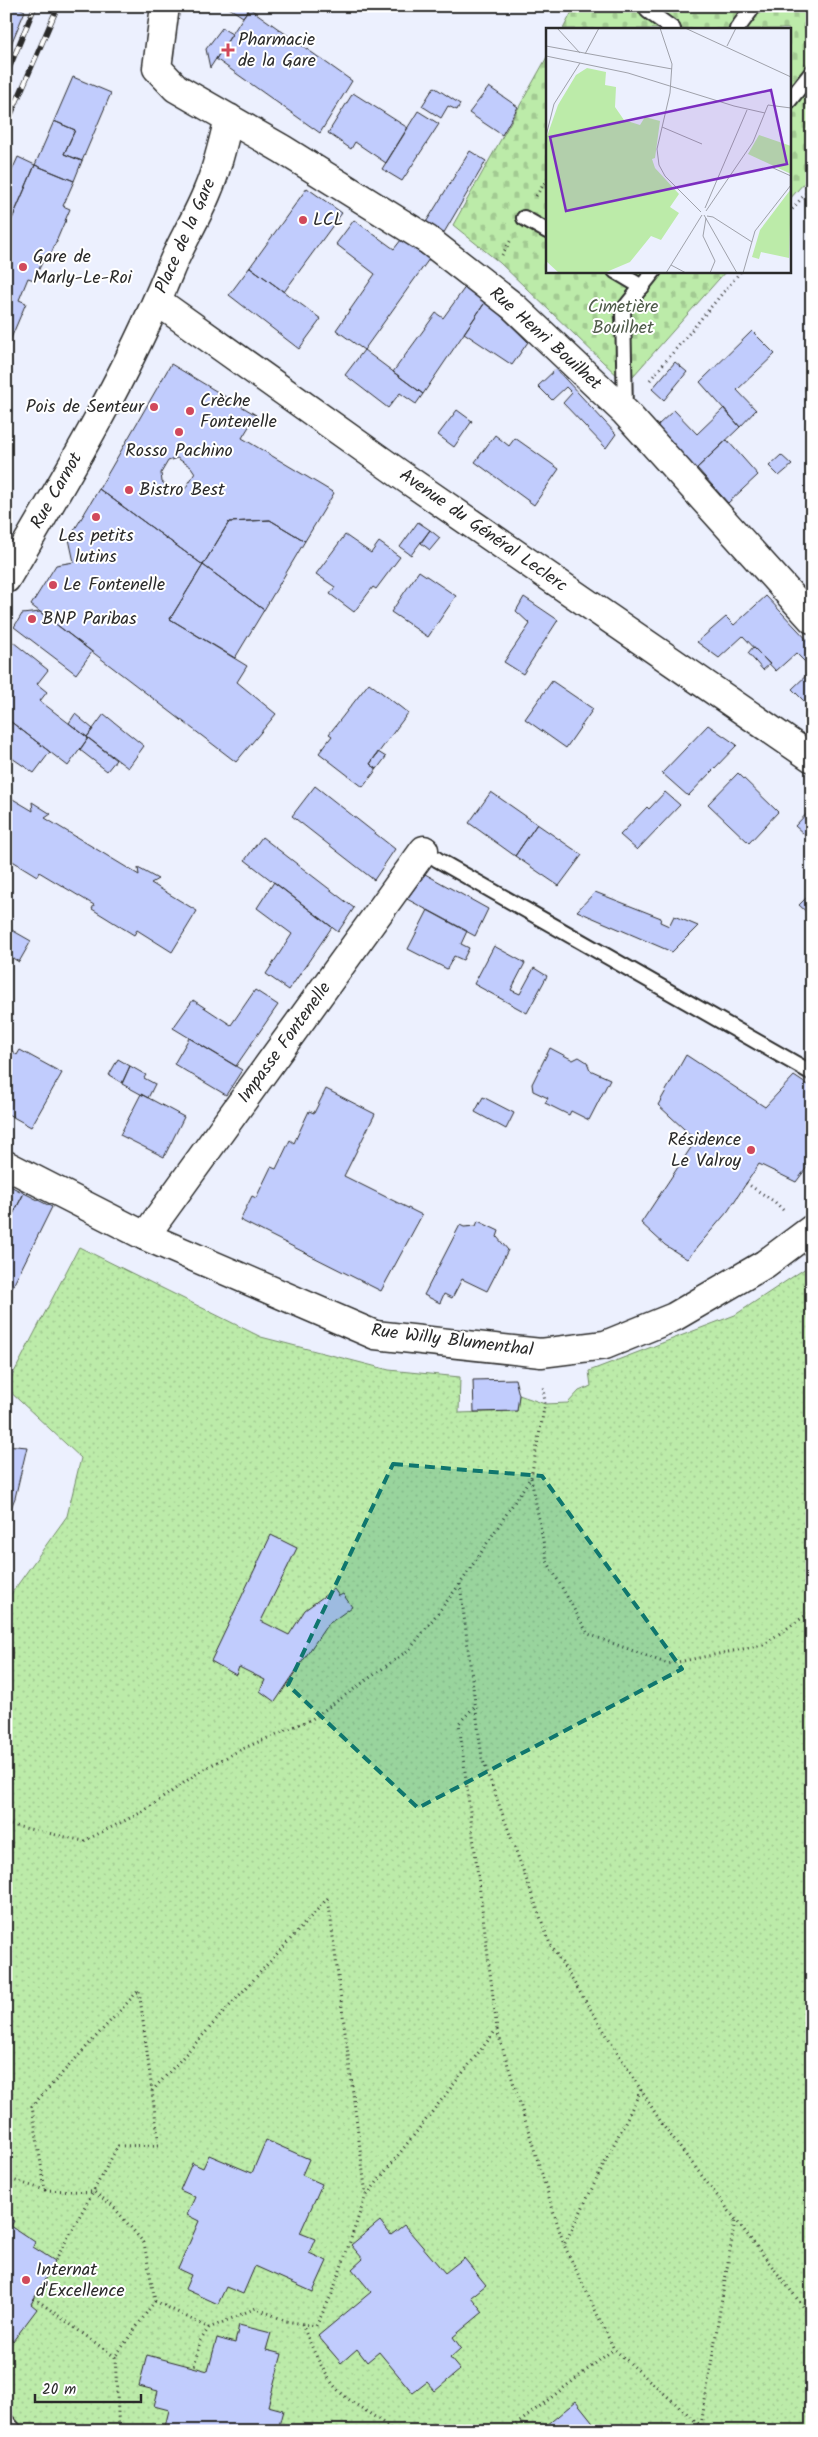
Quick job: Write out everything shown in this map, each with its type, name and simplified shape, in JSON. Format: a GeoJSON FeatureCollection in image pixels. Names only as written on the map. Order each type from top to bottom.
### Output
{"type":"FeatureCollection","features":[{"type":"Feature","properties":{"kind":"street"},"geometry":{"type":"LineString","coordinates":[[165,6],[157,68],[176,88],[229,118]]}},
{"type":"Feature","properties":{"kind":"street","name":"Place de la Gare"},"geometry":{"type":"LineString","coordinates":[[93,430],[157,301],[208,191],[229,118]]}},
{"type":"Feature","properties":{"kind":"street","name":"Rue Henri Bouilhet"},"geometry":{"type":"LineString","coordinates":[[229,118],[428,240],[514,307],[625,412],[812,619]]}},
{"type":"Feature","properties":{"kind":"street","name":"Avenue du Général Leclerc"},"geometry":{"type":"LineString","coordinates":[[157,301],[404,477],[812,758]]}},
{"type":"Feature","properties":{"kind":"street","name":"Rue Carnot"},"geometry":{"type":"LineString","coordinates":[[6,579],[93,430]]}},
{"type":"Feature","properties":{"kind":"street","name":"Impasse Fontenelle"},"geometry":{"type":"LineString","coordinates":[[145,1236],[424,850]]}},
{"type":"Feature","properties":{"kind":"street","name":"Rue Willy Blumenthal"},"geometry":{"type":"LineString","coordinates":[[6,1165],[145,1236],[375,1335],[541,1353],[605,1344],[674,1317],[765,1264],[809,1231]]}},
{"type":"Feature","properties":{"kind":"lane"},"geometry":{"type":"LineString","coordinates":[[738,28],[754,6]]}},
{"type":"Feature","properties":{"kind":"lane"},"geometry":{"type":"LineString","coordinates":[[648,10],[672,28]]}},
{"type":"Feature","properties":{"kind":"lane"},"geometry":{"type":"LineString","coordinates":[[790,100],[812,72]]}},
{"type":"Feature","properties":{"kind":"lane"},"geometry":{"type":"LineString","coordinates":[[524,218],[546,230]]}},
{"type":"Feature","properties":{"kind":"lane"},"geometry":{"type":"LineString","coordinates":[[617,272],[642,287]]}},
{"type":"Feature","properties":{"kind":"lane"},"geometry":{"type":"LineString","coordinates":[[625,412],[623,310],[653,272]]}},
{"type":"Feature","properties":{"kind":"lane"},"geometry":{"type":"LineString","coordinates":[[424,850],[438,860],[812,1073]]}},
{"type":"Feature","properties":{"kind":"lane"},"geometry":{"type":"LineString","coordinates":[[6,2421],[15,2431]]}},
{"type":"Feature","properties":{"kind":"path"},"geometry":{"type":"LineString","coordinates":[[790,212],[812,186]]}},
{"type":"Feature","properties":{"kind":"path"},"geometry":{"type":"LineString","coordinates":[[646,386],[740,272]]}},
{"type":"Feature","properties":{"kind":"path"},"geometry":{"type":"LineString","coordinates":[[746,1183],[775,1202],[809,1231]]}},
{"type":"Feature","properties":{"kind":"path"},"geometry":{"type":"LineString","coordinates":[[541,1353],[545,1404],[531,1477],[547,1561],[588,1634],[668,1664],[763,1645],[812,1611]]}},
{"type":"Feature","properties":{"kind":"path"},"geometry":{"type":"LineString","coordinates":[[6,1824],[84,1841],[144,1811],[202,1770],[320,1714],[410,1648],[460,1584],[531,1477]]}},
{"type":"Feature","properties":{"kind":"path"},"geometry":{"type":"LineString","coordinates":[[460,1584],[482,1758],[550,1944],[664,2127],[812,2318]]}},
{"type":"Feature","properties":{"kind":"path"},"geometry":{"type":"LineString","coordinates":[[476,1705],[459,1723],[497,2029],[564,2245],[614,2349],[701,2426]]}},
{"type":"Feature","properties":{"kind":"path"},"geometry":{"type":"LineString","coordinates":[[152,2091],[328,1898],[366,2195]]}},
{"type":"Feature","properties":{"kind":"path"},"geometry":{"type":"LineString","coordinates":[[45,2190],[32,2106],[139,1990],[159,2145],[118,2146],[55,2261]]}},
{"type":"Feature","properties":{"kind":"path"},"geometry":{"type":"LineString","coordinates":[[194,2368],[200,2341],[209,2328],[256,2308],[286,2321],[316,2326],[332,2294],[366,2195],[497,2029]]}},
{"type":"Feature","properties":{"kind":"path"},"geometry":{"type":"LineString","coordinates":[[564,2245],[641,2089]]}},
{"type":"Feature","properties":{"kind":"path"},"geometry":{"type":"LineString","coordinates":[[6,2178],[45,2190],[94,2192],[112,2205],[144,2242],[155,2301],[115,2357],[119,2431]]}},
{"type":"Feature","properties":{"kind":"path"},"geometry":{"type":"LineString","coordinates":[[696,2431],[701,2426],[735,2220]]}},
{"type":"Feature","properties":{"kind":"path"},"geometry":{"type":"LineString","coordinates":[[34,2298],[115,2357]]}},
{"type":"Feature","properties":{"kind":"path"},"geometry":{"type":"LineString","coordinates":[[155,2301],[209,2328]]}},
{"type":"Feature","properties":{"kind":"path"},"geometry":{"type":"LineString","coordinates":[[302,2324],[316,2356],[339,2392],[378,2417],[394,2431]]}},
{"type":"Feature","properties":{"kind":"path"},"geometry":{"type":"LineString","coordinates":[[508,2431],[614,2349]]}},
{"type":"Feature","properties":{"kind":"highlighted area"},"geometry":{"type":"Polygon","coordinates":[[[393,1464],[542,1476],[682,1669],[418,1808],[288,1685],[393,1464]]]}},
{"type":"Feature","properties":{"kind":"green space"},"geometry":{"type":"Polygon","coordinates":[[[575,6],[812,6],[812,174],[790,199],[790,28],[564,28],[575,6]]]}},
{"type":"Feature","properties":{"kind":"green space","name":"Cimetière Bouilhet"},"geometry":{"type":"Polygon","coordinates":[[[546,59],[546,272],[725,272],[626,384],[500,263],[453,225],[546,59]]]}},
{"type":"Feature","properties":{"kind":"green space"},"geometry":{"type":"Polygon","coordinates":[[[79,1247],[261,1337],[389,1370],[460,1377],[459,1413],[517,1411],[519,1395],[545,1404],[568,1403],[579,1391],[591,1386],[589,1371],[735,1315],[812,1264],[812,2431],[6,2431],[6,1601],[67,1516],[81,1458],[6,1388],[79,1247]]]}},
{"type":"Feature","properties":{"kind":"building"},"geometry":{"type":"Polygon","coordinates":[[[6,6],[15,6],[25,11],[6,56],[6,6]]]}},
{"type":"Feature","properties":{"kind":"building"},"geometry":{"type":"Polygon","coordinates":[[[226,6],[251,6],[243,17],[226,6]]]}},
{"type":"Feature","properties":{"kind":"building"},"geometry":{"type":"Polygon","coordinates":[[[249,8],[352,81],[320,133],[216,59],[249,8]]]}},
{"type":"Feature","properties":{"kind":"building"},"geometry":{"type":"Polygon","coordinates":[[[222,28],[232,34],[210,68],[206,49],[222,28]]]}},
{"type":"Feature","properties":{"kind":"building"},"geometry":{"type":"Polygon","coordinates":[[[73,77],[111,93],[82,161],[64,154],[75,130],[54,121],[73,77]]]}},
{"type":"Feature","properties":{"kind":"building"},"geometry":{"type":"Polygon","coordinates":[[[434,87],[460,104],[457,110],[448,106],[441,118],[422,106],[434,87]]]}},
{"type":"Feature","properties":{"kind":"building"},"geometry":{"type":"Polygon","coordinates":[[[489,87],[518,107],[502,135],[469,113],[489,87]]]}},
{"type":"Feature","properties":{"kind":"building"},"geometry":{"type":"Polygon","coordinates":[[[353,93],[408,128],[386,163],[355,142],[351,149],[328,133],[353,93]]]}},
{"type":"Feature","properties":{"kind":"building"},"geometry":{"type":"Polygon","coordinates":[[[418,111],[439,124],[402,181],[382,169],[418,111]]]}},
{"type":"Feature","properties":{"kind":"building"},"geometry":{"type":"Polygon","coordinates":[[[54,121],[75,130],[64,154],[82,161],[74,181],[35,165],[54,121]]]}},
{"type":"Feature","properties":{"kind":"building"},"geometry":{"type":"Polygon","coordinates":[[[470,151],[486,161],[442,236],[425,224],[470,151]]]}},
{"type":"Feature","properties":{"kind":"building"},"geometry":{"type":"Polygon","coordinates":[[[18,157],[35,165],[6,233],[6,184],[18,157]]]}},
{"type":"Feature","properties":{"kind":"building","name":"Gare de Marly-Le-Roi"},"geometry":{"type":"Polygon","coordinates":[[[35,165],[74,181],[63,206],[70,209],[50,256],[46,254],[34,280],[28,278],[19,300],[26,303],[6,350],[6,233],[35,165]]]}},
{"type":"Feature","properties":{"kind":"building"},"geometry":{"type":"Polygon","coordinates":[[[307,188],[342,213],[284,292],[250,267],[307,188]]]}},
{"type":"Feature","properties":{"kind":"building"},"geometry":{"type":"Polygon","coordinates":[[[354,220],[394,249],[401,240],[429,259],[364,350],[336,330],[375,274],[336,244],[354,220]]]}},
{"type":"Feature","properties":{"kind":"building"},"geometry":{"type":"Polygon","coordinates":[[[250,267],[321,319],[299,349],[229,295],[250,267]]]}},
{"type":"Feature","properties":{"kind":"building"},"geometry":{"type":"Polygon","coordinates":[[[466,286],[486,301],[423,394],[393,372],[436,313],[443,318],[466,286]]]}},
{"type":"Feature","properties":{"kind":"building"},"geometry":{"type":"Polygon","coordinates":[[[486,301],[528,342],[512,365],[464,333],[486,301]]]}},
{"type":"Feature","properties":{"kind":"building"},"geometry":{"type":"Polygon","coordinates":[[[752,331],[775,354],[737,390],[756,410],[740,427],[700,382],[752,331]]]}},
{"type":"Feature","properties":{"kind":"building"},"geometry":{"type":"Polygon","coordinates":[[[364,350],[423,394],[416,404],[400,393],[388,408],[345,375],[364,350]]]}},
{"type":"Feature","properties":{"kind":"building"},"geometry":{"type":"Polygon","coordinates":[[[675,362],[687,372],[664,400],[652,389],[675,362]]]}},
{"type":"Feature","properties":{"kind":"building"},"geometry":{"type":"Polygon","coordinates":[[[171,364],[256,415],[242,438],[334,493],[305,541],[270,520],[229,522],[203,565],[99,489],[171,364]],[[177,458],[168,461],[161,473],[162,482],[177,492],[185,489],[195,473],[191,467],[177,458]]]}},
{"type":"Feature","properties":{"kind":"building"},"geometry":{"type":"Polygon","coordinates":[[[556,369],[616,434],[606,448],[563,403],[572,393],[566,387],[552,400],[538,386],[556,369]]]}},
{"type":"Feature","properties":{"kind":"building"},"geometry":{"type":"Polygon","coordinates":[[[724,408],[740,427],[695,470],[660,432],[658,425],[674,410],[697,434],[724,408]]]}},
{"type":"Feature","properties":{"kind":"building"},"geometry":{"type":"Polygon","coordinates":[[[457,410],[472,421],[454,447],[438,435],[457,410]]]}},
{"type":"Feature","properties":{"kind":"building"},"geometry":{"type":"Polygon","coordinates":[[[495,435],[509,446],[515,438],[559,469],[534,505],[475,462],[495,435]]]}},
{"type":"Feature","properties":{"kind":"building"},"geometry":{"type":"Polygon","coordinates":[[[727,440],[758,475],[728,503],[697,468],[727,440]]]}},
{"type":"Feature","properties":{"kind":"building"},"geometry":{"type":"Polygon","coordinates":[[[781,455],[792,465],[779,476],[769,466],[781,455]]]}},
{"type":"Feature","properties":{"kind":"building"},"geometry":{"type":"Polygon","coordinates":[[[99,489],[203,565],[170,619],[247,666],[237,682],[276,714],[236,762],[31,605],[56,565],[74,562],[69,539],[99,489]]]}},
{"type":"Feature","properties":{"kind":"building"},"geometry":{"type":"Polygon","coordinates":[[[270,520],[305,541],[264,610],[203,565],[229,522],[270,520]]]}},
{"type":"Feature","properties":{"kind":"building"},"geometry":{"type":"Polygon","coordinates":[[[418,522],[430,530],[411,555],[400,547],[418,522]]]}},
{"type":"Feature","properties":{"kind":"building"},"geometry":{"type":"Polygon","coordinates":[[[430,530],[440,538],[430,550],[421,543],[430,530]]]}},
{"type":"Feature","properties":{"kind":"building"},"geometry":{"type":"Polygon","coordinates":[[[345,535],[371,553],[379,542],[400,557],[376,589],[373,587],[354,612],[330,594],[335,587],[316,574],[345,535]]]}},
{"type":"Feature","properties":{"kind":"building"},"geometry":{"type":"Polygon","coordinates":[[[203,565],[264,610],[235,658],[170,619],[203,565]]]}},
{"type":"Feature","properties":{"kind":"building"},"geometry":{"type":"Polygon","coordinates":[[[419,571],[456,596],[428,637],[391,612],[419,571]]]}},
{"type":"Feature","properties":{"kind":"building"},"geometry":{"type":"Polygon","coordinates":[[[766,596],[812,645],[812,669],[796,653],[776,671],[743,636],[719,658],[697,642],[726,617],[734,625],[766,596]]]}},
{"type":"Feature","properties":{"kind":"building"},"geometry":{"type":"Polygon","coordinates":[[[524,597],[558,620],[523,674],[504,662],[530,624],[516,611],[524,597]]]}},
{"type":"Feature","properties":{"kind":"building"},"geometry":{"type":"Polygon","coordinates":[[[40,612],[92,652],[76,674],[14,627],[22,614],[40,612]]]}},
{"type":"Feature","properties":{"kind":"building"},"geometry":{"type":"Polygon","coordinates":[[[8,638],[48,670],[37,684],[47,692],[40,701],[88,738],[68,766],[6,718],[6,642],[8,638]]]}},
{"type":"Feature","properties":{"kind":"building"},"geometry":{"type":"Polygon","coordinates":[[[753,647],[770,664],[763,670],[748,653],[753,647]]]}},
{"type":"Feature","properties":{"kind":"building"},"geometry":{"type":"Polygon","coordinates":[[[812,670],[812,709],[792,689],[812,670]]]}},
{"type":"Feature","properties":{"kind":"building"},"geometry":{"type":"Polygon","coordinates":[[[552,681],[593,709],[566,748],[525,719],[552,681]]]}},
{"type":"Feature","properties":{"kind":"building"},"geometry":{"type":"Polygon","coordinates":[[[369,683],[408,713],[370,764],[377,769],[363,787],[319,753],[332,736],[329,734],[369,683]]]}},
{"type":"Feature","properties":{"kind":"building"},"geometry":{"type":"Polygon","coordinates":[[[75,714],[93,729],[87,737],[69,723],[75,714]]]}},
{"type":"Feature","properties":{"kind":"building"},"geometry":{"type":"Polygon","coordinates":[[[104,714],[144,746],[128,768],[87,737],[104,714]]]}},
{"type":"Feature","properties":{"kind":"building"},"geometry":{"type":"Polygon","coordinates":[[[6,718],[50,752],[34,773],[6,754],[6,718]]]}},
{"type":"Feature","properties":{"kind":"building"},"geometry":{"type":"Polygon","coordinates":[[[708,725],[737,745],[688,796],[662,773],[708,725]]]}},
{"type":"Feature","properties":{"kind":"building"},"geometry":{"type":"Polygon","coordinates":[[[88,738],[116,760],[107,771],[80,750],[88,738]]]}},
{"type":"Feature","properties":{"kind":"building"},"geometry":{"type":"Polygon","coordinates":[[[378,752],[386,757],[377,769],[370,764],[378,752]]]}},
{"type":"Feature","properties":{"kind":"building"},"geometry":{"type":"Polygon","coordinates":[[[738,773],[778,812],[749,843],[708,804],[738,773]]]}},
{"type":"Feature","properties":{"kind":"building"},"geometry":{"type":"Polygon","coordinates":[[[315,786],[395,849],[374,880],[292,816],[315,786]]]}},
{"type":"Feature","properties":{"kind":"building"},"geometry":{"type":"Polygon","coordinates":[[[491,792],[537,824],[515,856],[469,823],[491,792]]]}},
{"type":"Feature","properties":{"kind":"building"},"geometry":{"type":"Polygon","coordinates":[[[665,792],[680,805],[637,850],[620,835],[647,807],[649,809],[665,792]]]}},
{"type":"Feature","properties":{"kind":"building"},"geometry":{"type":"Polygon","coordinates":[[[6,795],[33,811],[32,802],[51,814],[45,818],[139,875],[138,868],[158,879],[151,883],[197,911],[172,952],[137,930],[134,935],[92,909],[94,905],[39,872],[37,876],[6,857],[6,795]]]}},
{"type":"Feature","properties":{"kind":"building"},"geometry":{"type":"Polygon","coordinates":[[[812,808],[812,841],[795,826],[812,808]]]}},
{"type":"Feature","properties":{"kind":"building"},"geometry":{"type":"Polygon","coordinates":[[[537,824],[582,855],[559,886],[515,856],[537,824]]]}},
{"type":"Feature","properties":{"kind":"building"},"geometry":{"type":"Polygon","coordinates":[[[262,837],[354,908],[338,932],[245,860],[262,837]]]}},
{"type":"Feature","properties":{"kind":"building"},"geometry":{"type":"Polygon","coordinates":[[[425,874],[488,909],[475,936],[407,899],[425,874]]]}},
{"type":"Feature","properties":{"kind":"building"},"geometry":{"type":"Polygon","coordinates":[[[274,882],[332,927],[289,990],[266,974],[292,934],[257,908],[274,882]]]}},
{"type":"Feature","properties":{"kind":"building"},"geometry":{"type":"Polygon","coordinates":[[[595,892],[661,918],[660,922],[669,926],[674,916],[698,926],[672,952],[577,911],[595,892]]]}},
{"type":"Feature","properties":{"kind":"building"},"geometry":{"type":"Polygon","coordinates":[[[812,892],[812,917],[799,905],[812,892]]]}},
{"type":"Feature","properties":{"kind":"building"},"geometry":{"type":"Polygon","coordinates":[[[428,910],[467,931],[461,944],[469,948],[463,960],[454,956],[447,969],[408,949],[428,910]]]}},
{"type":"Feature","properties":{"kind":"building"},"geometry":{"type":"Polygon","coordinates":[[[10,929],[31,941],[19,962],[6,954],[6,936],[10,929]]]}},
{"type":"Feature","properties":{"kind":"building"},"geometry":{"type":"Polygon","coordinates":[[[494,946],[525,963],[511,990],[520,994],[534,968],[547,976],[527,1013],[474,984],[494,946]]]}},
{"type":"Feature","properties":{"kind":"building"},"geometry":{"type":"Polygon","coordinates":[[[255,990],[278,1005],[236,1066],[173,1028],[193,1000],[231,1025],[255,990]]]}},
{"type":"Feature","properties":{"kind":"building"},"geometry":{"type":"Polygon","coordinates":[[[189,1038],[242,1070],[226,1095],[174,1064],[189,1038]]]}},
{"type":"Feature","properties":{"kind":"building"},"geometry":{"type":"Polygon","coordinates":[[[6,1046],[17,1055],[20,1050],[62,1073],[31,1127],[6,1113],[6,1046]]]}},
{"type":"Feature","properties":{"kind":"building"},"geometry":{"type":"Polygon","coordinates":[[[550,1048],[573,1060],[579,1057],[587,1062],[590,1070],[610,1079],[589,1120],[571,1111],[569,1115],[545,1103],[548,1098],[533,1091],[532,1084],[550,1048]]]}},
{"type":"Feature","properties":{"kind":"building","name":"Résidence Le Valroy"},"geometry":{"type":"Polygon","coordinates":[[[686,1055],[765,1107],[794,1076],[812,1088],[812,1161],[796,1182],[759,1164],[728,1211],[687,1259],[665,1245],[641,1223],[696,1140],[658,1105],[686,1055]]]}},
{"type":"Feature","properties":{"kind":"building"},"geometry":{"type":"Polygon","coordinates":[[[118,1059],[130,1066],[122,1083],[109,1075],[118,1059]]]}},
{"type":"Feature","properties":{"kind":"building"},"geometry":{"type":"Polygon","coordinates":[[[130,1066],[146,1075],[144,1078],[155,1084],[148,1098],[122,1084],[130,1066]]]}},
{"type":"Feature","properties":{"kind":"building"},"geometry":{"type":"Polygon","coordinates":[[[326,1089],[375,1114],[344,1176],[422,1215],[381,1291],[240,1220],[252,1196],[256,1198],[271,1167],[276,1169],[290,1140],[294,1143],[309,1111],[314,1113],[326,1089]]]}},
{"type":"Feature","properties":{"kind":"building"},"geometry":{"type":"Polygon","coordinates":[[[141,1094],[184,1117],[164,1157],[120,1135],[141,1094]]]}},
{"type":"Feature","properties":{"kind":"building"},"geometry":{"type":"Polygon","coordinates":[[[483,1097],[514,1113],[506,1129],[475,1112],[483,1097]]]}},
{"type":"Feature","properties":{"kind":"building"},"geometry":{"type":"Polygon","coordinates":[[[6,1184],[24,1193],[6,1228],[6,1184]]]}},
{"type":"Feature","properties":{"kind":"building"},"geometry":{"type":"Polygon","coordinates":[[[24,1193],[52,1207],[6,1300],[6,1228],[24,1193]]]}},
{"type":"Feature","properties":{"kind":"building"},"geometry":{"type":"Polygon","coordinates":[[[478,1221],[499,1231],[497,1237],[508,1250],[487,1291],[462,1279],[452,1298],[444,1294],[440,1303],[424,1295],[460,1225],[464,1227],[476,1226],[478,1221]]]}},
{"type":"Feature","properties":{"kind":"building"},"geometry":{"type":"Polygon","coordinates":[[[515,1379],[519,1395],[517,1411],[474,1412],[473,1380],[515,1379]]]}},
{"type":"Feature","properties":{"kind":"building"},"geometry":{"type":"Polygon","coordinates":[[[6,1445],[27,1447],[15,1498],[6,1520],[6,1445]]]}},
{"type":"Feature","properties":{"kind":"building"},"geometry":{"type":"Polygon","coordinates":[[[271,1535],[297,1548],[261,1621],[289,1635],[305,1610],[334,1589],[339,1596],[343,1594],[352,1607],[327,1625],[275,1702],[260,1691],[265,1680],[239,1667],[236,1675],[211,1661],[271,1535]]]}},
{"type":"Feature","properties":{"kind":"building"},"geometry":{"type":"Polygon","coordinates":[[[266,2140],[309,2159],[302,2175],[322,2184],[300,2233],[315,2239],[309,2253],[327,2261],[313,2292],[255,2266],[243,2294],[226,2287],[218,2304],[185,2289],[191,2275],[178,2269],[199,2221],[187,2215],[195,2197],[180,2190],[192,2163],[203,2168],[209,2155],[252,2173],[266,2140]]]}},
{"type":"Feature","properties":{"kind":"building","name":"Internat d'Excellence"},"geometry":{"type":"Polygon","coordinates":[[[6,2216],[14,2221],[11,2226],[35,2242],[33,2247],[55,2261],[31,2304],[37,2309],[13,2341],[6,2335],[6,2216]]]}},
{"type":"Feature","properties":{"kind":"building"},"geometry":{"type":"Polygon","coordinates":[[[380,2221],[391,2235],[404,2225],[445,2273],[464,2258],[486,2285],[471,2297],[483,2312],[453,2337],[461,2348],[450,2358],[460,2370],[435,2391],[427,2382],[413,2393],[379,2352],[367,2362],[357,2349],[341,2363],[318,2336],[371,2292],[352,2269],[363,2259],[351,2245],[380,2221]]]}},
{"type":"Feature","properties":{"kind":"building"},"geometry":{"type":"Polygon","coordinates":[[[239,2325],[271,2333],[266,2350],[282,2354],[268,2406],[283,2410],[279,2426],[296,2431],[164,2431],[169,2410],[154,2406],[158,2391],[139,2386],[147,2355],[208,2371],[217,2338],[235,2343],[239,2325]]]}},
{"type":"Feature","properties":{"kind":"building"},"geometry":{"type":"Polygon","coordinates":[[[576,2401],[600,2431],[540,2431],[576,2401]]]}},
{"type":"Feature","properties":{"kind":"railway"},"geometry":{"type":"LineString","coordinates":[[6,76],[35,6]]}},
{"type":"Feature","properties":{"kind":"railway"},"geometry":{"type":"LineString","coordinates":[[6,126],[58,6]]}},
{"type":"Feature","properties":{"kind":"place","name":"Pharmacie de la Gare"},"geometry":{"type":"Point","coordinates":[228,50]}},
{"type":"Feature","properties":{"kind":"place","name":"LCL"},"geometry":{"type":"Point","coordinates":[303,220]}},
{"type":"Feature","properties":{"kind":"place","name":"Gare de Marly-Le-Roi"},"geometry":{"type":"Point","coordinates":[23,267]}},
{"type":"Feature","properties":{"kind":"place","name":"Pois de Senteur"},"geometry":{"type":"Point","coordinates":[154,407]}},
{"type":"Feature","properties":{"kind":"place","name":"Crèche Fontenelle"},"geometry":{"type":"Point","coordinates":[190,411]}},
{"type":"Feature","properties":{"kind":"place","name":"Rosso Pachino"},"geometry":{"type":"Point","coordinates":[179,432]}},
{"type":"Feature","properties":{"kind":"place","name":"Bistro Best"},"geometry":{"type":"Point","coordinates":[129,490]}},
{"type":"Feature","properties":{"kind":"place","name":"Les petits lutins"},"geometry":{"type":"Point","coordinates":[96,517]}},
{"type":"Feature","properties":{"kind":"place","name":"Le Fontenelle"},"geometry":{"type":"Point","coordinates":[53,585]}},
{"type":"Feature","properties":{"kind":"place","name":"BNP Paribas"},"geometry":{"type":"Point","coordinates":[32,619]}},
{"type":"Feature","properties":{"kind":"place","name":"Résidence Le Valroy"},"geometry":{"type":"Point","coordinates":[751,1150]}},
{"type":"Feature","properties":{"kind":"place","name":"Internat d'Excellence"},"geometry":{"type":"Point","coordinates":[26,2280]}}]}
